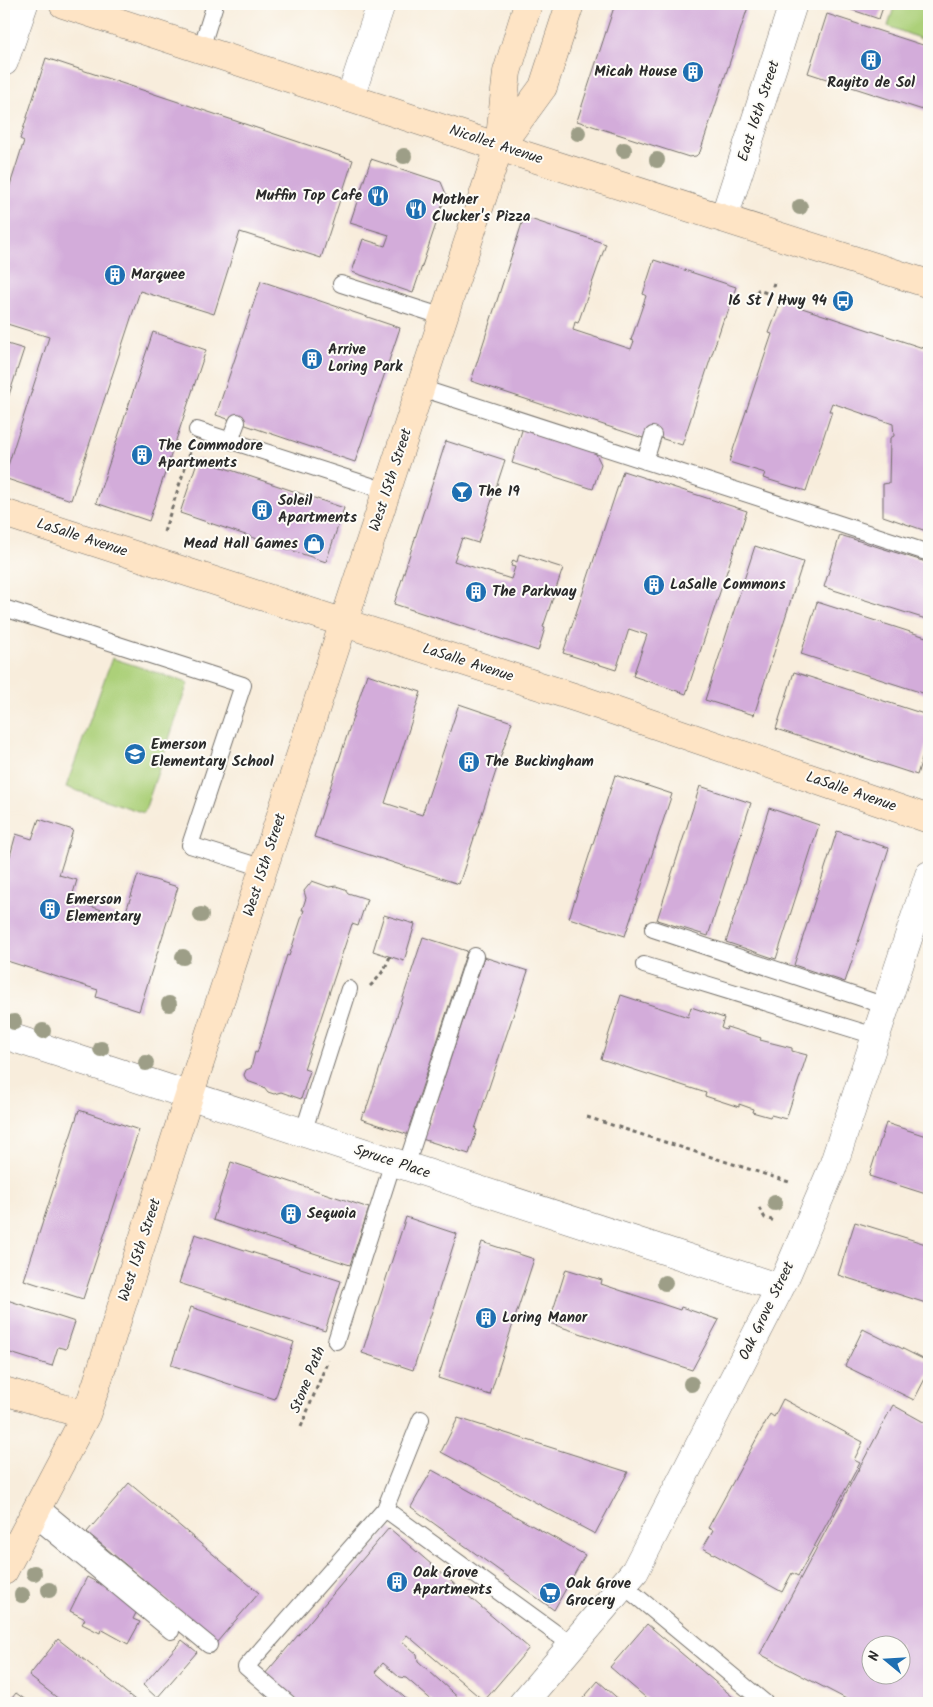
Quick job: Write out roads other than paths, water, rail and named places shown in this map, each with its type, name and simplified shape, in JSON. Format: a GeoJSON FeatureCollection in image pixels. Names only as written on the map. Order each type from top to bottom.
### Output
{"type":"FeatureCollection","features":[{"type":"Feature","properties":{"kind":"street"},"geometry":{"type":"LineString","coordinates":[[4,62],[24,4]]}},
{"type":"Feature","properties":{"kind":"street","name":"Nicollet Avenue"},"geometry":{"type":"LineString","coordinates":[[63,4],[499,147],[929,284]]}},
{"type":"Feature","properties":{"kind":"street"},"geometry":{"type":"LineString","coordinates":[[350,98],[381,4]]}},
{"type":"Feature","properties":{"kind":"street"},"geometry":{"type":"LineString","coordinates":[[499,147],[506,72],[528,4]]}},
{"type":"Feature","properties":{"kind":"street"},"geometry":{"type":"LineString","coordinates":[[499,147],[543,87],[570,4]]}},
{"type":"Feature","properties":{"kind":"street","name":"East 16th Street"},"geometry":{"type":"LineString","coordinates":[[724,218],[794,4]]}},
{"type":"Feature","properties":{"kind":"street","name":"West 15th Street"},"geometry":{"type":"LineString","coordinates":[[4,1571],[86,1415],[499,147]]}},
{"type":"Feature","properties":{"kind":"street","name":"LaSalle Avenue"},"geometry":{"type":"LineString","coordinates":[[4,513],[580,699],[929,819]]}},
{"type":"Feature","properties":{"kind":"street","name":"Oak Grove Street"},"geometry":{"type":"LineString","coordinates":[[523,1703],[636,1571],[780,1288],[832,1169],[929,875]]}},
{"type":"Feature","properties":{"kind":"street","name":"Spruce Place"},"geometry":{"type":"LineString","coordinates":[[4,1035],[780,1288]]}},
{"type":"Feature","properties":{"kind":"street"},"geometry":{"type":"LineString","coordinates":[[4,1391],[86,1415]]}},
{"type":"Feature","properties":{"kind":"lane"},"geometry":{"type":"LineString","coordinates":[[201,49],[215,4]]}},
{"type":"Feature","properties":{"kind":"lane"},"geometry":{"type":"LineString","coordinates":[[341,284],[444,317]]}},
{"type":"Feature","properties":{"kind":"lane"},"geometry":{"type":"LineString","coordinates":[[421,388],[929,553]]}},
{"type":"Feature","properties":{"kind":"lane"},"geometry":{"type":"LineString","coordinates":[[230,441],[237,422]]}},
{"type":"Feature","properties":{"kind":"lane"},"geometry":{"type":"LineString","coordinates":[[197,430],[387,491]]}},
{"type":"Feature","properties":{"kind":"lane"},"geometry":{"type":"LineString","coordinates":[[645,461],[654,435]]}},
{"type":"Feature","properties":{"kind":"lane"},"geometry":{"type":"LineString","coordinates":[[4,608],[242,685],[190,845],[264,868]]}},
{"type":"Feature","properties":{"kind":"lane"},"geometry":{"type":"LineString","coordinates":[[653,929],[886,1006]]}},
{"type":"Feature","properties":{"kind":"lane"},"geometry":{"type":"LineString","coordinates":[[336,1341],[475,956]]}},
{"type":"Feature","properties":{"kind":"lane"},"geometry":{"type":"LineString","coordinates":[[644,965],[875,1036]]}},
{"type":"Feature","properties":{"kind":"lane"},"geometry":{"type":"LineString","coordinates":[[303,1132],[356,990]]}},
{"type":"Feature","properties":{"kind":"lane"},"geometry":{"type":"LineString","coordinates":[[288,1703],[246,1667],[385,1509],[421,1419]]}},
{"type":"Feature","properties":{"kind":"lane"},"geometry":{"type":"LineString","coordinates":[[385,1509],[572,1645]]}},
{"type":"Feature","properties":{"kind":"lane"},"geometry":{"type":"LineString","coordinates":[[36,1511],[171,1631]]}},
{"type":"Feature","properties":{"kind":"lane"},"geometry":{"type":"LineString","coordinates":[[36,1511],[209,1645]]}},
{"type":"Feature","properties":{"kind":"lane"},"geometry":{"type":"LineString","coordinates":[[623,1585],[766,1703]]}},
{"type":"Feature","properties":{"kind":"place","name":"Rayito de Sol"},"geometry":{"type":"Point","coordinates":[871,60]}},
{"type":"Feature","properties":{"kind":"place","name":"Micah House"},"geometry":{"type":"Point","coordinates":[693,72]}},
{"type":"Feature","properties":{"kind":"place","name":"Muffin Top Cafe"},"geometry":{"type":"Point","coordinates":[378,196]}},
{"type":"Feature","properties":{"kind":"place","name":"Mother Clucker's Pizza"},"geometry":{"type":"Point","coordinates":[416,209]}},
{"type":"Feature","properties":{"kind":"place","name":"Marquee"},"geometry":{"type":"Point","coordinates":[115,275]}},
{"type":"Feature","properties":{"kind":"place","name":"16 St / Hwy 94"},"geometry":{"type":"Point","coordinates":[843,301]}},
{"type":"Feature","properties":{"kind":"place","name":"Arrive Loring Park"},"geometry":{"type":"Point","coordinates":[312,359]}},
{"type":"Feature","properties":{"kind":"place","name":"The Commodore Apartments"},"geometry":{"type":"Point","coordinates":[142,455]}},
{"type":"Feature","properties":{"kind":"place","name":"The 19"},"geometry":{"type":"Point","coordinates":[462,492]}},
{"type":"Feature","properties":{"kind":"place","name":"Soleil Apartments"},"geometry":{"type":"Point","coordinates":[262,510]}},
{"type":"Feature","properties":{"kind":"place","name":"Mead Hall Games"},"geometry":{"type":"Point","coordinates":[314,544]}},
{"type":"Feature","properties":{"kind":"place","name":"LaSalle Commons"},"geometry":{"type":"Point","coordinates":[654,585]}},
{"type":"Feature","properties":{"kind":"place","name":"The Parkway"},"geometry":{"type":"Point","coordinates":[476,592]}},
{"type":"Feature","properties":{"kind":"place","name":"Emerson Elementary School"},"geometry":{"type":"Point","coordinates":[135,754]}},
{"type":"Feature","properties":{"kind":"place","name":"The Buckingham"},"geometry":{"type":"Point","coordinates":[469,762]}},
{"type":"Feature","properties":{"kind":"place","name":"Emerson Elementary"},"geometry":{"type":"Point","coordinates":[50,909]}},
{"type":"Feature","properties":{"kind":"place","name":"Sequoia"},"geometry":{"type":"Point","coordinates":[291,1214]}},
{"type":"Feature","properties":{"kind":"place","name":"Loring Manor"},"geometry":{"type":"Point","coordinates":[486,1318]}},
{"type":"Feature","properties":{"kind":"place","name":"Oak Grove Apartments"},"geometry":{"type":"Point","coordinates":[397,1582]}},
{"type":"Feature","properties":{"kind":"place","name":"Oak Grove Grocery"},"geometry":{"type":"Point","coordinates":[550,1593]}}]}
